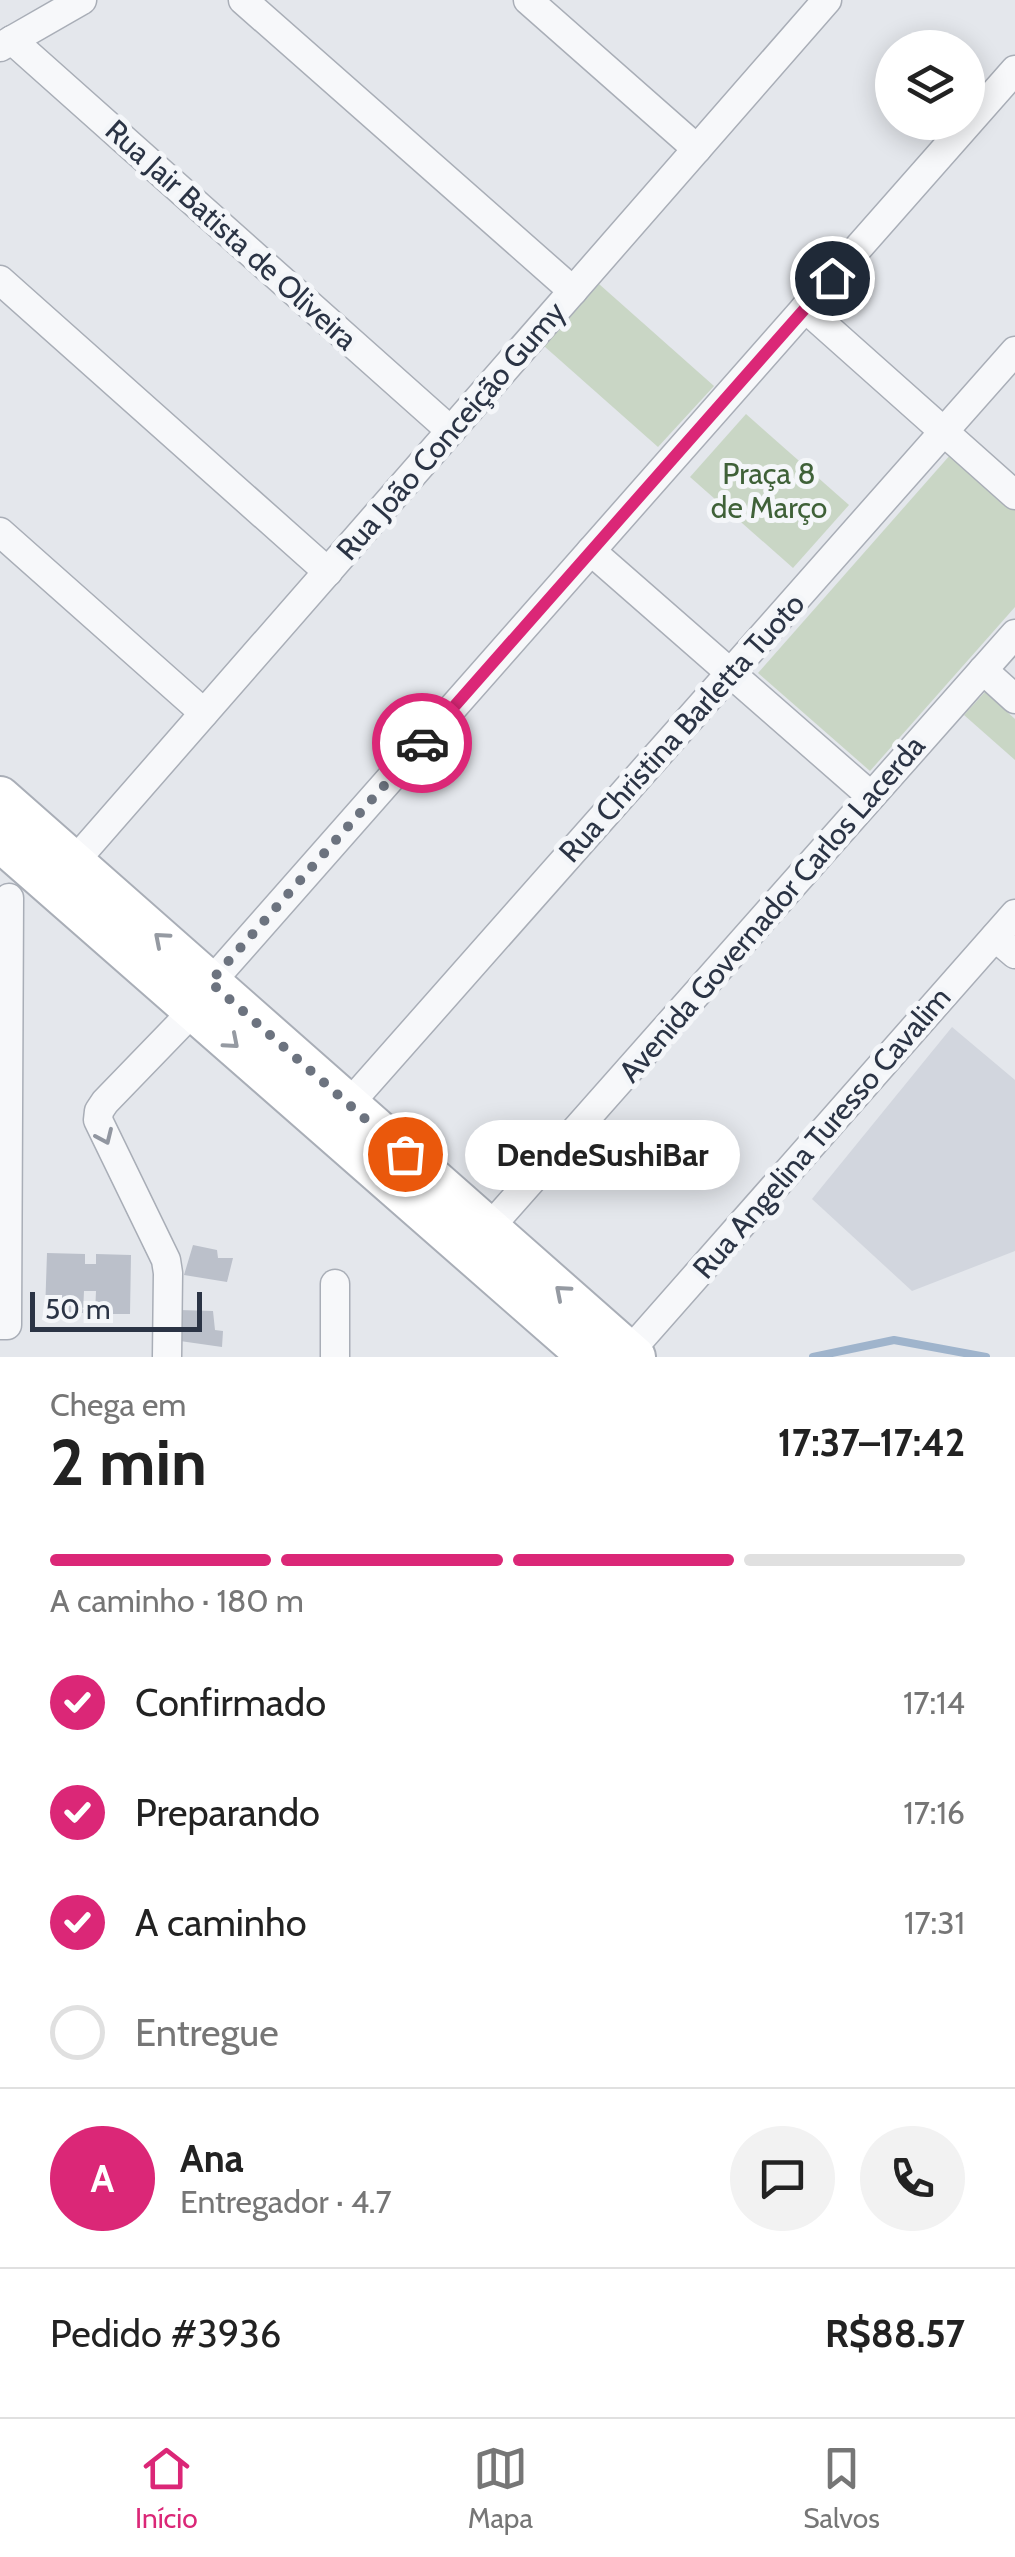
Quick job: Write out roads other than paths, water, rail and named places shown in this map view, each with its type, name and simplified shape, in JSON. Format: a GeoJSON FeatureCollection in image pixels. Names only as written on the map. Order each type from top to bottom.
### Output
{"type":"FeatureCollection","features":[{"type":"Feature","properties":{"kind":"main road"},"geometry":{"type":"LineString","coordinates":[[0,797],[62,874],[203,996],[590,1357]]}},
{"type":"Feature","properties":{"kind":"main road"},"geometry":{"type":"LineString","coordinates":[[0,841],[62,874]]}},
{"type":"Feature","properties":{"kind":"main road"},"geometry":{"type":"LineString","coordinates":[[203,996],[348,1104],[630,1355]]}},
{"type":"Feature","properties":{"kind":"street"},"geometry":{"type":"LineString","coordinates":[[6,44],[82,0]]}},
{"type":"Feature","properties":{"kind":"street"},"geometry":{"type":"LineString","coordinates":[[243,0],[573,291]]}},
{"type":"Feature","properties":{"kind":"street"},"geometry":{"type":"LineString","coordinates":[[528,0],[696,149]]}},
{"type":"Feature","properties":{"kind":"street","name":"Rua João Conceição Gumy"},"geometry":{"type":"LineString","coordinates":[[62,874],[573,291],[819,3]]}},
{"type":"Feature","properties":{"kind":"street","name":"Rua Jair Batista de Oliveira"},"geometry":{"type":"LineString","coordinates":[[6,44],[451,430]]}},
{"type":"Feature","properties":{"kind":"street"},"geometry":{"type":"LineString","coordinates":[[167,1357],[166,1260],[98,1120],[99,1111],[1015,70]]}},
{"type":"Feature","properties":{"kind":"street"},"geometry":{"type":"LineString","coordinates":[[0,280],[328,572]]}},
{"type":"Feature","properties":{"kind":"street"},"geometry":{"type":"LineString","coordinates":[[805,308],[1015,494]]}},
{"type":"Feature","properties":{"kind":"street","name":"Rua Christina Barletta Tuoto"},"geometry":{"type":"LineString","coordinates":[[348,1104],[1015,351]]}},
{"type":"Feature","properties":{"kind":"street"},"geometry":{"type":"LineString","coordinates":[[0,532],[204,713]]}},
{"type":"Feature","properties":{"kind":"street"},"geometry":{"type":"LineString","coordinates":[[590,551],[872,796]]}},
{"type":"Feature","properties":{"kind":"street","name":"Avenida Governador Carlos Lacerda"},"geometry":{"type":"LineString","coordinates":[[489,1228],[1015,634]]}},
{"type":"Feature","properties":{"kind":"street"},"geometry":{"type":"LineString","coordinates":[[983,670],[1015,699]]}},
{"type":"Feature","properties":{"kind":"street"},"geometry":{"type":"LineString","coordinates":[[4,1325],[5,898],[62,874]]}},
{"type":"Feature","properties":{"kind":"street","name":"Rua Angelina Turesso Cavalim"},"geometry":{"type":"LineString","coordinates":[[630,1355],[1005,946],[1015,914]]}},
{"type":"Feature","properties":{"kind":"street"},"geometry":{"type":"LineString","coordinates":[[335,1284],[335,1357]]}},
{"type":"Feature","properties":{"kind":"waterway"},"geometry":{"type":"LineString","coordinates":[[813,1357],[894,1340],[986,1357]]}},
{"type":"Feature","properties":{"kind":"place","name":"DendeSushiBar"},"geometry":{"type":"Point","coordinates":[405,1154]}},
{"type":"Feature","properties":{"kind":"park label","name":"Praça 8 de Março"},"geometry":{"type":"Point","coordinates":[769,491]}}]}
